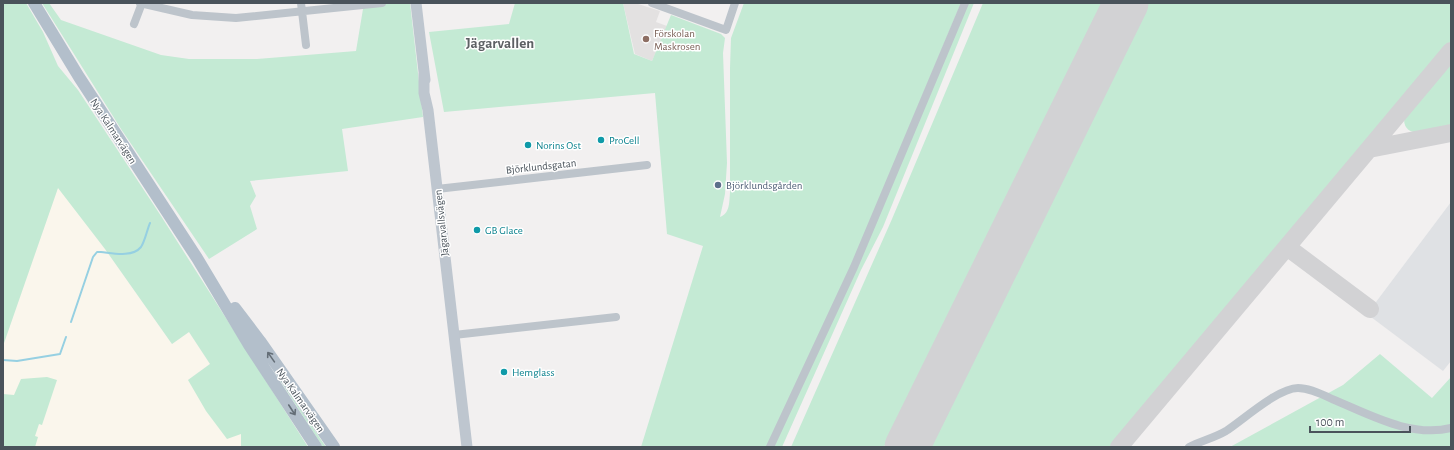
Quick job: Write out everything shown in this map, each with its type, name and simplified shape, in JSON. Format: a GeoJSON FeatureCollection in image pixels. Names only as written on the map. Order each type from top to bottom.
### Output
{"type":"FeatureCollection","features":[{"type":"Feature","properties":{"kind":"main road","name":"Nya Kalmarvägen"},"geometry":{"type":"LineString","coordinates":[[34,3],[79,77],[197,258],[249,345],[316,447]]}},
{"type":"Feature","properties":{"kind":"main road","name":"Nya Kalmarvägen"},"geometry":{"type":"LineString","coordinates":[[197,258],[260,341],[334,447]]}},
{"type":"Feature","properties":{"kind":"street"},"geometry":{"type":"LineString","coordinates":[[134,24],[141,3],[192,15],[236,18],[302,7],[382,3]]}},
{"type":"Feature","properties":{"kind":"street","name":"Jägarvallsvägen"},"geometry":{"type":"LineString","coordinates":[[416,3],[424,73],[428,93],[428,110],[467,447]]}},
{"type":"Feature","properties":{"kind":"street"},"geometry":{"type":"LineString","coordinates":[[652,3],[726,30],[735,3]]}},
{"type":"Feature","properties":{"kind":"street"},"geometry":{"type":"LineString","coordinates":[[770,447],[854,267],[965,3]]}},
{"type":"Feature","properties":{"kind":"street"},"geometry":{"type":"LineString","coordinates":[[302,7],[306,46]]}},
{"type":"Feature","properties":{"kind":"street","name":"Björklundsgatan"},"geometry":{"type":"LineString","coordinates":[[437,189],[647,165]]}},
{"type":"Feature","properties":{"kind":"street"},"geometry":{"type":"LineString","coordinates":[[454,335],[616,317]]}},
{"type":"Feature","properties":{"kind":"street"},"geometry":{"type":"LineString","coordinates":[[1189,447],[1226,431],[1283,392],[1298,388],[1322,394],[1388,422],[1407,428],[1436,430],[1451,428]]}},
{"type":"Feature","properties":{"kind":"shaded area","name":"Förskolan Maskrosen"},"geometry":{"type":"Polygon","coordinates":[[[623,3],[635,3],[660,11],[656,22],[667,26],[652,61],[635,54],[623,3]]]}},
{"type":"Feature","properties":{"kind":"shaded area"},"geometry":{"type":"Polygon","coordinates":[[[58,187],[105,249],[172,344],[189,332],[210,364],[188,380],[242,434],[241,447],[3,447],[3,346],[58,187]]]}},
{"type":"Feature","properties":{"kind":"shaded area"},"geometry":{"type":"Polygon","coordinates":[[[1451,202],[1451,361],[1443,371],[1367,314],[1451,202]]]}},
{"type":"Feature","properties":{"kind":"green space"},"geometry":{"type":"Polygon","coordinates":[[[3,3],[26,3],[43,32],[58,66],[78,90],[161,216],[308,447],[241,447],[241,434],[227,439],[206,411],[188,380],[210,364],[189,332],[172,344],[105,249],[58,188],[3,346],[3,3]]]}},
{"type":"Feature","properties":{"kind":"green space"},"geometry":{"type":"Polygon","coordinates":[[[42,3],[49,3],[61,20],[161,55],[189,59],[257,59],[356,51],[364,3],[410,3],[423,117],[342,129],[348,171],[250,181],[256,196],[250,206],[257,229],[209,259],[121,129],[42,3]]]}},
{"type":"Feature","properties":{"kind":"green space"},"geometry":{"type":"Polygon","coordinates":[[[515,3],[623,3],[634,54],[652,61],[671,15],[721,34],[725,38],[723,53],[727,163],[725,194],[720,217],[726,213],[730,193],[731,38],[744,3],[961,3],[853,262],[768,447],[641,447],[703,246],[667,234],[655,93],[444,112],[429,32],[509,24],[515,3]]]}},
{"type":"Feature","properties":{"kind":"green space"},"geometry":{"type":"Polygon","coordinates":[[[968,3],[974,3],[883,227],[861,270],[782,447],[774,447],[968,3]]]}},
{"type":"Feature","properties":{"kind":"green space"},"geometry":{"type":"Polygon","coordinates":[[[983,3],[1103,3],[884,447],[791,447],[892,219],[983,3]]]}},
{"type":"Feature","properties":{"kind":"green space"},"geometry":{"type":"Polygon","coordinates":[[[1147,3],[1451,3],[1451,41],[1112,447],[929,447],[1147,3]]]}},
{"type":"Feature","properties":{"kind":"green space"},"geometry":{"type":"Polygon","coordinates":[[[1451,63],[1451,127],[1422,133],[1409,130],[1405,126],[1404,119],[1451,63]]]}},
{"type":"Feature","properties":{"kind":"green space"},"geometry":{"type":"Polygon","coordinates":[[[1380,354],[1432,398],[1451,377],[1451,447],[1230,447],[1343,385],[1380,354]]]}},
{"type":"Feature","properties":{"kind":"green space"},"geometry":{"type":"Polygon","coordinates":[[[266,359],[326,447],[323,447],[266,359]]]}},
{"type":"Feature","properties":{"kind":"green space"},"geometry":{"type":"Polygon","coordinates":[[[47,377],[57,380],[42,425],[39,424],[35,436],[38,437],[35,447],[3,447],[3,394],[14,395],[21,379],[47,377]]]}},
{"type":"Feature","properties":{"kind":"waterway"},"geometry":{"type":"LineString","coordinates":[[71,322],[93,257],[97,252],[122,254],[132,253],[141,247],[150,223]]}},
{"type":"Feature","properties":{"kind":"waterway"},"geometry":{"type":"LineString","coordinates":[[3,360],[17,361],[60,354],[66,337]]}},
{"type":"Feature","properties":{"kind":"taxiway"},"geometry":{"type":"LineString","coordinates":[[1369,149],[1451,51]]}},
{"type":"Feature","properties":{"kind":"taxiway"},"geometry":{"type":"LineString","coordinates":[[1119,447],[1369,149],[1451,133]]}},
{"type":"Feature","properties":{"kind":"taxiway"},"geometry":{"type":"LineString","coordinates":[[1287,247],[1370,309]]}},
{"type":"Feature","properties":{"kind":"runway"},"geometry":{"type":"LineString","coordinates":[[907,447],[1126,3]]}},
{"type":"Feature","properties":{"kind":"place","name":"Förskolan Maskrosen"},"geometry":{"type":"Point","coordinates":[646,39]}},
{"type":"Feature","properties":{"kind":"place","name":"ProCell"},"geometry":{"type":"Point","coordinates":[601,140]}},
{"type":"Feature","properties":{"kind":"place","name":"Norins Ost"},"geometry":{"type":"Point","coordinates":[528,145]}},
{"type":"Feature","properties":{"kind":"place","name":"Björklundsgården"},"geometry":{"type":"Point","coordinates":[718,185]}},
{"type":"Feature","properties":{"kind":"place","name":"GB Glace"},"geometry":{"type":"Point","coordinates":[477,230]}},
{"type":"Feature","properties":{"kind":"place","name":"Hemglass"},"geometry":{"type":"Point","coordinates":[504,372]}},
{"type":"Feature","properties":{"kind":"district","name":"Jägarvallen"},"geometry":{"type":"Point","coordinates":[500,43]}}]}
